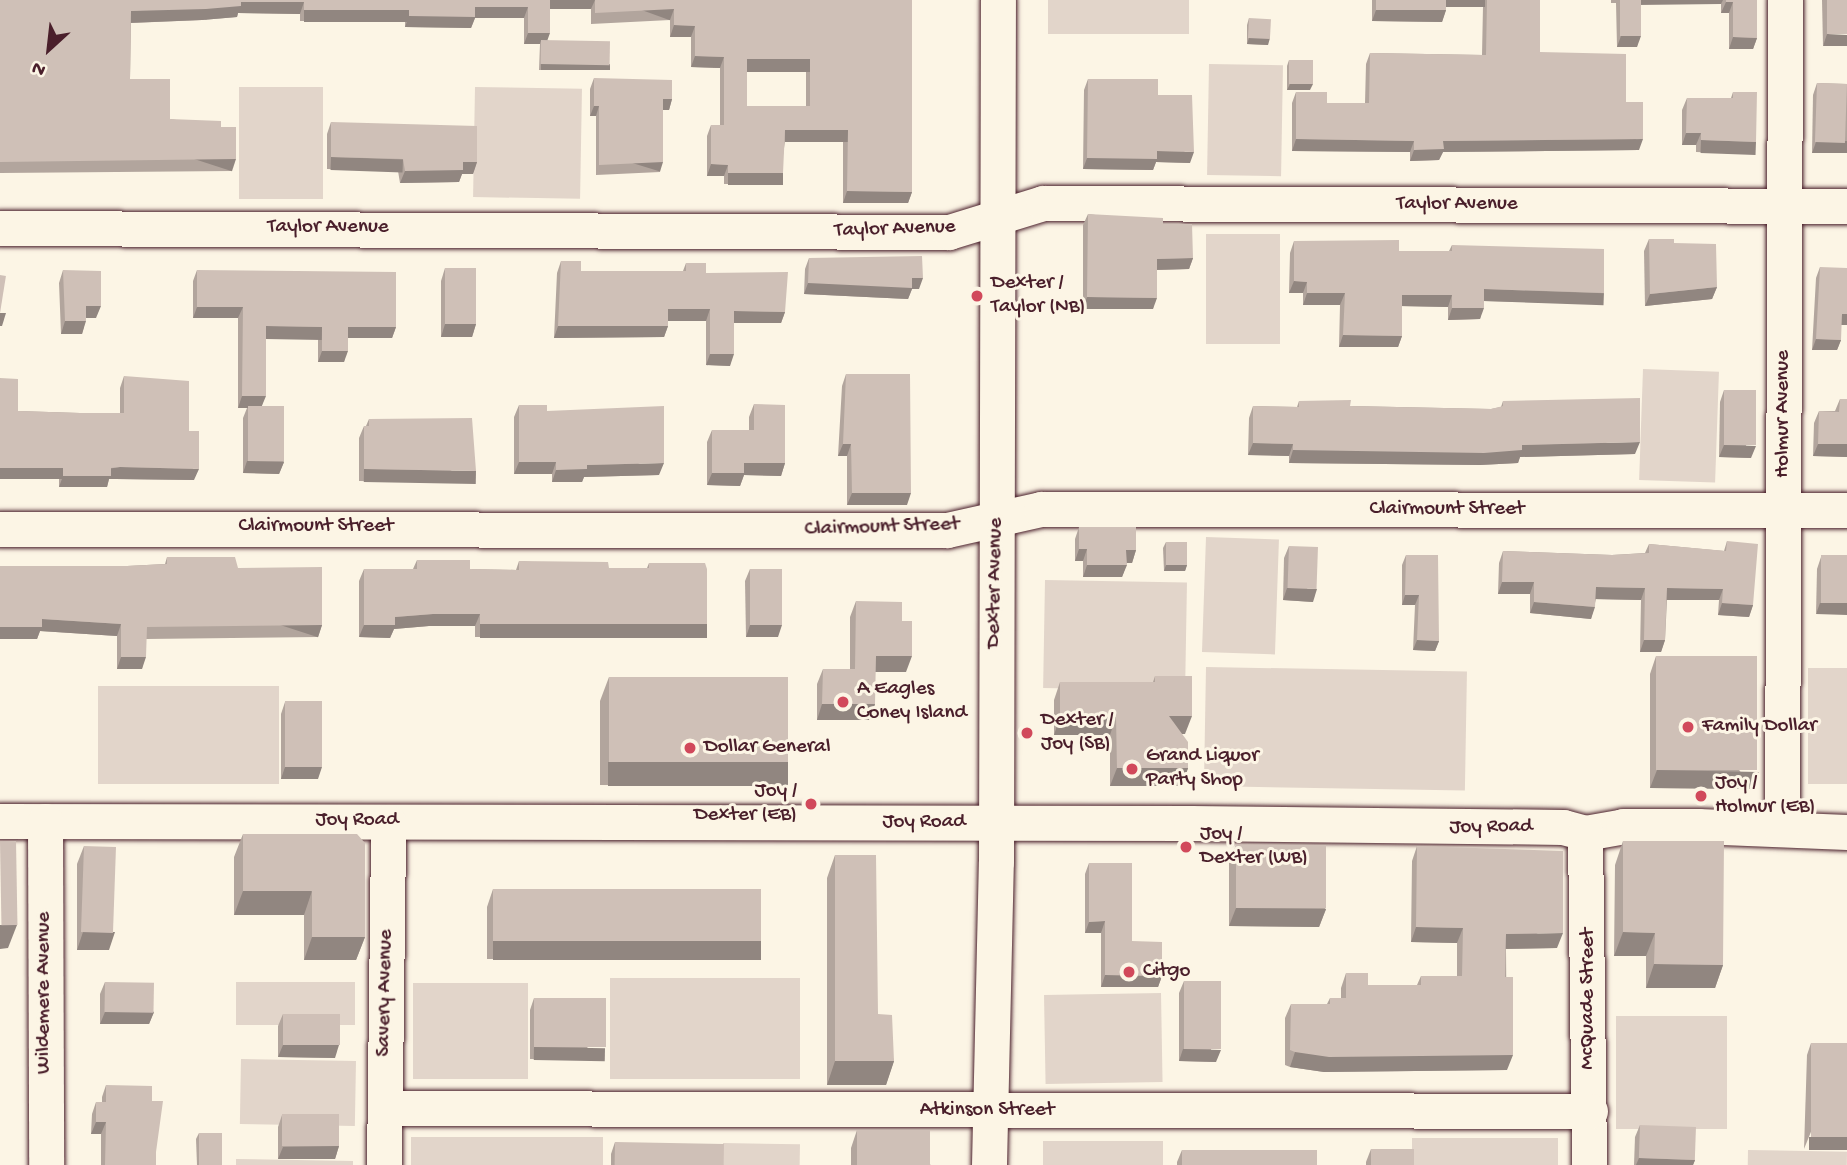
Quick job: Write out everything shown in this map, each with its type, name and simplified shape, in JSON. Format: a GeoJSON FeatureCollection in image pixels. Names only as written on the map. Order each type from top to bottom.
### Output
{"type":"FeatureCollection","features":[{"type":"Feature","properties":{"kind":"street","name":"Dexter Avenue"},"geometry":{"type":"LineString","coordinates":[[989,1165],[996,823],[998,0]]}},
{"type":"Feature","properties":{"kind":"street","name":"Holmur Avenue"},"geometry":{"type":"LineString","coordinates":[[1783,829],[1785,0]]}},
{"type":"Feature","properties":{"kind":"street","name":"Taylor Avenue"},"geometry":{"type":"LineString","coordinates":[[0,228],[950,232],[1044,203],[1847,206]]}},
{"type":"Feature","properties":{"kind":"street","name":"Clairmount Street"},"geometry":{"type":"LineString","coordinates":[[0,529],[933,530],[997,520],[1041,509],[1847,510]]}},
{"type":"Feature","properties":{"kind":"street","name":"Joy Road"},"geometry":{"type":"LineString","coordinates":[[0,821],[1563,827],[1585,833],[1623,826],[1847,832]]}},
{"type":"Feature","properties":{"kind":"street","name":"Wildemere Avenue"},"geometry":{"type":"LineString","coordinates":[[45,821],[46,1165]]}},
{"type":"Feature","properties":{"kind":"street","name":"Savery Avenue"},"geometry":{"type":"LineString","coordinates":[[384,1165],[388,822]]}},
{"type":"Feature","properties":{"kind":"street","name":"McQuade Street"},"geometry":{"type":"LineString","coordinates":[[1585,833],[1589,1165]]}},
{"type":"Feature","properties":{"kind":"street","name":"Atkinson Street"},"geometry":{"type":"LineString","coordinates":[[385,1108],[1590,1111]]}},
{"type":"Feature","properties":{"kind":"shaded area"},"geometry":{"type":"Polygon","coordinates":[[[1048,0],[1189,0],[1189,34],[1048,34],[1048,0]]]}},
{"type":"Feature","properties":{"kind":"shaded area"},"geometry":{"type":"Polygon","coordinates":[[[1209,64],[1283,65],[1281,176],[1207,175],[1209,64]]]}},
{"type":"Feature","properties":{"kind":"shaded area"},"geometry":{"type":"Polygon","coordinates":[[[239,87],[323,87],[323,199],[239,199],[239,87]]]}},
{"type":"Feature","properties":{"kind":"shaded area"},"geometry":{"type":"Polygon","coordinates":[[[475,87],[582,89],[580,199],[473,197],[475,87]]]}},
{"type":"Feature","properties":{"kind":"shaded area"},"geometry":{"type":"Polygon","coordinates":[[[1206,234],[1280,234],[1280,344],[1206,344],[1206,234]]]}},
{"type":"Feature","properties":{"kind":"shaded area"},"geometry":{"type":"Polygon","coordinates":[[[1643,369],[1719,372],[1715,483],[1639,480],[1643,369]]]}},
{"type":"Feature","properties":{"kind":"shaded area"},"geometry":{"type":"Polygon","coordinates":[[[1206,537],[1279,540],[1275,654],[1202,652],[1206,537]]]}},
{"type":"Feature","properties":{"kind":"shaded area"},"geometry":{"type":"Polygon","coordinates":[[[1045,580],[1187,582],[1185,690],[1043,688],[1045,580]]]}},
{"type":"Feature","properties":{"kind":"shaded area"},"geometry":{"type":"Polygon","coordinates":[[[1206,667],[1467,672],[1465,791],[1204,786],[1206,667]]]}},
{"type":"Feature","properties":{"kind":"shaded area"},"geometry":{"type":"Polygon","coordinates":[[[1808,668],[1847,668],[1847,784],[1808,784],[1808,668]]]}},
{"type":"Feature","properties":{"kind":"shaded area"},"geometry":{"type":"Polygon","coordinates":[[[98,686],[279,686],[279,784],[98,784],[98,686]]]}},
{"type":"Feature","properties":{"kind":"shaded area"},"geometry":{"type":"Polygon","coordinates":[[[610,978],[800,978],[800,1079],[610,1079],[610,978]]]}},
{"type":"Feature","properties":{"kind":"shaded area"},"geometry":{"type":"Polygon","coordinates":[[[236,982],[355,982],[355,1025],[236,1025],[236,982]]]}},
{"type":"Feature","properties":{"kind":"shaded area"},"geometry":{"type":"Polygon","coordinates":[[[413,983],[528,983],[528,1079],[413,1079],[413,983]]]}},
{"type":"Feature","properties":{"kind":"shaded area"},"geometry":{"type":"Polygon","coordinates":[[[1161,993],[1163,1082],[1046,1084],[1044,995],[1161,993]]]}},
{"type":"Feature","properties":{"kind":"shaded area"},"geometry":{"type":"Polygon","coordinates":[[[1616,1016],[1727,1016],[1727,1129],[1616,1129],[1616,1016]]]}},
{"type":"Feature","properties":{"kind":"shaded area"},"geometry":{"type":"Polygon","coordinates":[[[241,1059],[356,1061],[355,1126],[240,1124],[241,1059]]]}},
{"type":"Feature","properties":{"kind":"shaded area"},"geometry":{"type":"Polygon","coordinates":[[[411,1137],[603,1137],[603,1165],[411,1165],[411,1137]]]}},
{"type":"Feature","properties":{"kind":"shaded area"},"geometry":{"type":"Polygon","coordinates":[[[1412,1138],[1558,1138],[1558,1165],[1412,1165],[1412,1138]]]}},
{"type":"Feature","properties":{"kind":"shaded area"},"geometry":{"type":"Polygon","coordinates":[[[1043,1141],[1163,1141],[1163,1165],[1043,1165],[1043,1141]]]}},
{"type":"Feature","properties":{"kind":"shaded area"},"geometry":{"type":"Polygon","coordinates":[[[723,1143],[800,1144],[800,1165],[723,1165],[723,1143]]]}},
{"type":"Feature","properties":{"kind":"shaded area"},"geometry":{"type":"Polygon","coordinates":[[[1748,1150],[1847,1152],[1847,1165],[1748,1165],[1748,1150]]]}},
{"type":"Feature","properties":{"kind":"shaded area"},"geometry":{"type":"Polygon","coordinates":[[[236,1159],[353,1161],[353,1165],[236,1165],[236,1159]]]}},
{"type":"Feature","properties":{"kind":"building"},"geometry":{"type":"Polygon","coordinates":[[[0,0],[550,0],[550,33],[528,33],[528,7],[475,7],[475,17],[409,16],[409,10],[304,10],[304,2],[241,2],[241,6],[206,9],[131,11],[130,79],[170,79],[170,119],[221,121],[221,127],[236,127],[236,159],[0,162],[0,0]]]}},
{"type":"Feature","properties":{"kind":"building"},"geometry":{"type":"Polygon","coordinates":[[[595,0],[912,0],[912,192],[847,191],[848,130],[785,130],[783,173],[728,173],[728,165],[711,164],[711,125],[724,125],[724,57],[695,56],[695,26],[674,25],[674,9],[595,13],[595,0]],[[747,59],[747,106],[810,106],[810,59],[747,59]]]}},
{"type":"Feature","properties":{"kind":"building"},"geometry":{"type":"Polygon","coordinates":[[[1376,0],[1446,0],[1446,10],[1376,10],[1376,0]]]}},
{"type":"Feature","properties":{"kind":"building"},"geometry":{"type":"Polygon","coordinates":[[[1487,0],[1540,0],[1540,52],[1626,54],[1626,102],[1643,102],[1643,139],[1443,141],[1444,149],[1414,150],[1414,141],[1296,139],[1296,92],[1327,92],[1327,103],[1369,103],[1370,53],[1486,55],[1487,0]]]}},
{"type":"Feature","properties":{"kind":"building"},"geometry":{"type":"Polygon","coordinates":[[[1620,0],[1641,0],[1641,36],[1620,36],[1620,0]]]}},
{"type":"Feature","properties":{"kind":"building"},"geometry":{"type":"Polygon","coordinates":[[[1726,0],[1757,0],[1757,38],[1733,37],[1733,2],[1726,0]]]}},
{"type":"Feature","properties":{"kind":"building"},"geometry":{"type":"Polygon","coordinates":[[[1827,0],[1847,0],[1847,34],[1827,34],[1827,0]]]}},
{"type":"Feature","properties":{"kind":"building"},"geometry":{"type":"Polygon","coordinates":[[[1249,18],[1271,19],[1270,39],[1248,38],[1249,18]]]}},
{"type":"Feature","properties":{"kind":"building"},"geometry":{"type":"Polygon","coordinates":[[[541,40],[610,41],[610,65],[541,64],[541,40]]]}},
{"type":"Feature","properties":{"kind":"building"},"geometry":{"type":"Polygon","coordinates":[[[1289,60],[1313,60],[1313,84],[1289,84],[1289,60]]]}},
{"type":"Feature","properties":{"kind":"building"},"geometry":{"type":"Polygon","coordinates":[[[594,78],[672,80],[672,99],[663,99],[663,162],[599,165],[599,106],[594,106],[594,78]]]}},
{"type":"Feature","properties":{"kind":"building"},"geometry":{"type":"Polygon","coordinates":[[[1088,79],[1158,79],[1158,95],[1192,95],[1194,152],[1157,151],[1157,159],[1087,158],[1088,79]]]}},
{"type":"Feature","properties":{"kind":"building"},"geometry":{"type":"Polygon","coordinates":[[[1817,83],[1847,84],[1845,143],[1815,142],[1817,83]]]}},
{"type":"Feature","properties":{"kind":"building"},"geometry":{"type":"Polygon","coordinates":[[[1733,92],[1757,92],[1756,142],[1701,140],[1701,133],[1686,133],[1687,98],[1733,98],[1733,92]]]}},
{"type":"Feature","properties":{"kind":"building"},"geometry":{"type":"Polygon","coordinates":[[[331,122],[477,126],[477,162],[463,162],[463,170],[405,171],[403,159],[331,157],[331,122]]]}},
{"type":"Feature","properties":{"kind":"building"},"geometry":{"type":"Polygon","coordinates":[[[1088,214],[1163,218],[1163,224],[1192,224],[1193,258],[1157,259],[1157,298],[1087,297],[1088,214]]]}},
{"type":"Feature","properties":{"kind":"building"},"geometry":{"type":"Polygon","coordinates":[[[1649,239],[1674,239],[1674,243],[1716,244],[1717,287],[1650,294],[1649,239]]]}},
{"type":"Feature","properties":{"kind":"building"},"geometry":{"type":"Polygon","coordinates":[[[1399,240],[1399,251],[1452,251],[1452,245],[1604,249],[1604,293],[1484,289],[1484,308],[1452,308],[1452,295],[1402,295],[1402,336],[1343,335],[1345,293],[1307,293],[1307,282],[1294,281],[1294,241],[1399,240]]]}},
{"type":"Feature","properties":{"kind":"building"},"geometry":{"type":"Polygon","coordinates":[[[922,256],[923,278],[912,278],[912,288],[808,283],[809,258],[922,256]]]}},
{"type":"Feature","properties":{"kind":"building"},"geometry":{"type":"Polygon","coordinates":[[[561,261],[581,261],[581,271],[686,271],[686,263],[706,263],[706,273],[788,272],[785,312],[734,311],[734,354],[710,354],[710,309],[668,309],[668,326],[558,326],[561,261]]]}},
{"type":"Feature","properties":{"kind":"building"},"geometry":{"type":"Polygon","coordinates":[[[1820,267],[1847,268],[1847,314],[1842,314],[1841,340],[1816,339],[1820,267]]]}},
{"type":"Feature","properties":{"kind":"building"},"geometry":{"type":"Polygon","coordinates":[[[445,268],[476,268],[476,324],[445,324],[445,268]]]}},
{"type":"Feature","properties":{"kind":"building"},"geometry":{"type":"Polygon","coordinates":[[[63,270],[101,271],[101,306],[86,306],[86,321],[65,321],[63,270]]]}},
{"type":"Feature","properties":{"kind":"building"},"geometry":{"type":"Polygon","coordinates":[[[197,270],[396,272],[396,327],[348,327],[348,351],[322,351],[322,327],[266,326],[266,396],[242,396],[243,307],[197,307],[197,270]]]}},
{"type":"Feature","properties":{"kind":"building"},"geometry":{"type":"Polygon","coordinates":[[[0,275],[6,276],[0,313],[0,275]]]}},
{"type":"Feature","properties":{"kind":"building"},"geometry":{"type":"Polygon","coordinates":[[[846,374],[910,374],[911,493],[852,493],[851,444],[843,444],[846,374]]]}},
{"type":"Feature","properties":{"kind":"building"},"geometry":{"type":"Polygon","coordinates":[[[124,376],[189,381],[189,431],[199,431],[199,469],[120,467],[111,468],[111,476],[63,476],[63,468],[0,468],[0,378],[18,379],[18,411],[124,413],[124,376]]]}},
{"type":"Feature","properties":{"kind":"building"},"geometry":{"type":"Polygon","coordinates":[[[1724,390],[1756,390],[1756,445],[1724,445],[1724,390]]]}},
{"type":"Feature","properties":{"kind":"building"},"geometry":{"type":"Polygon","coordinates":[[[1640,398],[1640,442],[1522,445],[1522,450],[1484,453],[1293,450],[1293,444],[1253,443],[1253,406],[1299,407],[1299,401],[1351,400],[1350,406],[1491,409],[1503,406],[1503,401],[1640,398]]]}},
{"type":"Feature","properties":{"kind":"building"},"geometry":{"type":"Polygon","coordinates":[[[1840,399],[1847,399],[1847,444],[1818,444],[1819,411],[1839,412],[1840,399]]]}},
{"type":"Feature","properties":{"kind":"building"},"geometry":{"type":"Polygon","coordinates":[[[754,404],[785,405],[785,463],[744,463],[744,473],[712,473],[712,430],[754,430],[754,404]]]}},
{"type":"Feature","properties":{"kind":"building"},"geometry":{"type":"Polygon","coordinates":[[[519,405],[547,405],[547,411],[664,406],[664,463],[587,465],[587,469],[556,470],[556,462],[519,462],[519,405]]]}},
{"type":"Feature","properties":{"kind":"building"},"geometry":{"type":"Polygon","coordinates":[[[248,406],[284,406],[284,461],[248,461],[248,406]]]}},
{"type":"Feature","properties":{"kind":"building"},"geometry":{"type":"Polygon","coordinates":[[[472,418],[476,471],[364,469],[364,426],[369,426],[369,419],[472,418]]]}},
{"type":"Feature","properties":{"kind":"building"},"geometry":{"type":"Polygon","coordinates":[[[1079,527],[1136,527],[1136,550],[1126,550],[1127,565],[1087,565],[1087,549],[1079,549],[1079,527]]]}},
{"type":"Feature","properties":{"kind":"building"},"geometry":{"type":"Polygon","coordinates":[[[1727,541],[1758,544],[1753,605],[1722,603],[1723,589],[1667,588],[1665,640],[1644,640],[1645,588],[1596,587],[1595,607],[1534,602],[1534,582],[1502,582],[1503,551],[1612,555],[1649,553],[1649,544],[1726,551],[1727,541]]]}},
{"type":"Feature","properties":{"kind":"building"},"geometry":{"type":"Polygon","coordinates":[[[1166,542],[1187,542],[1187,565],[1166,565],[1166,542]]]}},
{"type":"Feature","properties":{"kind":"building"},"geometry":{"type":"Polygon","coordinates":[[[1289,546],[1318,547],[1317,589],[1288,588],[1289,546]]]}},
{"type":"Feature","properties":{"kind":"building"},"geometry":{"type":"Polygon","coordinates":[[[1406,555],[1438,555],[1439,641],[1417,640],[1419,595],[1405,595],[1406,555]]]}},
{"type":"Feature","properties":{"kind":"building"},"geometry":{"type":"Polygon","coordinates":[[[1821,555],[1847,555],[1847,603],[1821,603],[1821,555]]]}},
{"type":"Feature","properties":{"kind":"building"},"geometry":{"type":"Polygon","coordinates":[[[167,557],[235,557],[238,568],[322,567],[322,625],[147,627],[146,657],[121,657],[121,624],[42,619],[42,627],[0,627],[0,566],[167,564],[167,557]]]}},
{"type":"Feature","properties":{"kind":"building"},"geometry":{"type":"Polygon","coordinates":[[[417,560],[470,560],[470,569],[519,570],[519,561],[608,562],[609,568],[649,568],[649,563],[705,563],[707,624],[480,624],[480,614],[433,614],[395,617],[395,625],[364,625],[364,569],[417,569],[417,560]]]}},
{"type":"Feature","properties":{"kind":"building"},"geometry":{"type":"Polygon","coordinates":[[[750,569],[782,569],[782,625],[750,625],[750,569]]]}},
{"type":"Feature","properties":{"kind":"building"},"geometry":{"type":"Polygon","coordinates":[[[856,601],[902,602],[902,621],[912,621],[912,656],[876,656],[875,704],[822,704],[823,669],[855,669],[856,601]]]}},
{"type":"Feature","properties":{"kind":"building"},"geometry":{"type":"Polygon","coordinates":[[[1656,656],[1757,656],[1757,770],[1656,770],[1656,656]]]}},
{"type":"Feature","properties":{"kind":"building"},"geometry":{"type":"Polygon","coordinates":[[[1155,676],[1192,676],[1192,716],[1169,716],[1188,742],[1188,768],[1117,768],[1116,717],[1060,717],[1060,682],[1155,682],[1155,676]]]}},
{"type":"Feature","properties":{"kind":"building"},"geometry":{"type":"Polygon","coordinates":[[[609,677],[788,677],[788,762],[609,762],[609,677]]]}},
{"type":"Feature","properties":{"kind":"building"},"geometry":{"type":"Polygon","coordinates":[[[285,701],[322,701],[322,767],[285,767],[285,701]]]}},
{"type":"Feature","properties":{"kind":"building"},"geometry":{"type":"Polygon","coordinates":[[[243,834],[357,834],[365,843],[365,937],[312,937],[312,891],[243,891],[243,834]]]}},
{"type":"Feature","properties":{"kind":"building"},"geometry":{"type":"Polygon","coordinates":[[[0,841],[16,841],[17,925],[1,925],[0,841]]]}},
{"type":"Feature","properties":{"kind":"building"},"geometry":{"type":"Polygon","coordinates":[[[1623,841],[1724,841],[1723,965],[1654,964],[1655,933],[1623,932],[1623,841]]]}},
{"type":"Feature","properties":{"kind":"building"},"geometry":{"type":"Polygon","coordinates":[[[1236,845],[1326,845],[1326,908],[1236,908],[1236,845]]]}},
{"type":"Feature","properties":{"kind":"building"},"geometry":{"type":"Polygon","coordinates":[[[84,846],[116,847],[113,933],[81,932],[84,846]]]}},
{"type":"Feature","properties":{"kind":"building"},"geometry":{"type":"Polygon","coordinates":[[[1417,846],[1563,851],[1563,933],[1506,934],[1505,977],[1513,977],[1513,1055],[1329,1057],[1290,1050],[1291,1004],[1330,1004],[1330,998],[1346,998],[1346,973],[1368,973],[1368,985],[1421,985],[1421,976],[1462,976],[1463,928],[1416,927],[1417,846]]]}},
{"type":"Feature","properties":{"kind":"building"},"geometry":{"type":"Polygon","coordinates":[[[835,855],[876,855],[878,1014],[892,1015],[894,1061],[835,1061],[835,855]]]}},
{"type":"Feature","properties":{"kind":"building"},"geometry":{"type":"Polygon","coordinates":[[[1089,863],[1132,863],[1132,941],[1162,942],[1162,976],[1105,975],[1105,921],[1089,922],[1089,863]]]}},
{"type":"Feature","properties":{"kind":"building"},"geometry":{"type":"Polygon","coordinates":[[[493,889],[761,889],[761,941],[493,941],[493,889]]]}},
{"type":"Feature","properties":{"kind":"building"},"geometry":{"type":"Polygon","coordinates":[[[1184,981],[1221,981],[1221,1049],[1184,1049],[1184,981]]]}},
{"type":"Feature","properties":{"kind":"building"},"geometry":{"type":"Polygon","coordinates":[[[105,982],[154,983],[153,1013],[104,1012],[105,982]]]}},
{"type":"Feature","properties":{"kind":"building"},"geometry":{"type":"Polygon","coordinates":[[[534,998],[606,998],[606,1047],[534,1047],[534,998]]]}},
{"type":"Feature","properties":{"kind":"building"},"geometry":{"type":"Polygon","coordinates":[[[283,1014],[340,1014],[340,1045],[283,1045],[283,1014]]]}},
{"type":"Feature","properties":{"kind":"building"},"geometry":{"type":"Polygon","coordinates":[[[1811,1043],[1847,1043],[1847,1137],[1811,1137],[1811,1043]]]}},
{"type":"Feature","properties":{"kind":"building"},"geometry":{"type":"Polygon","coordinates":[[[106,1085],[152,1086],[152,1101],[163,1101],[156,1165],[105,1165],[106,1122],[96,1122],[96,1102],[106,1102],[106,1085]]]}},
{"type":"Feature","properties":{"kind":"building"},"geometry":{"type":"Polygon","coordinates":[[[282,1114],[339,1114],[339,1146],[282,1146],[282,1114]]]}},
{"type":"Feature","properties":{"kind":"building"},"geometry":{"type":"Polygon","coordinates":[[[1640,1125],[1696,1127],[1695,1160],[1639,1158],[1640,1125]]]}},
{"type":"Feature","properties":{"kind":"building"},"geometry":{"type":"Polygon","coordinates":[[[857,1130],[930,1130],[930,1165],[857,1165],[857,1130]]]}},
{"type":"Feature","properties":{"kind":"building"},"geometry":{"type":"Polygon","coordinates":[[[199,1133],[222,1133],[222,1165],[199,1165],[199,1133]]]}},
{"type":"Feature","properties":{"kind":"building"},"geometry":{"type":"Polygon","coordinates":[[[615,1142],[724,1144],[724,1165],[615,1165],[615,1142]]]}},
{"type":"Feature","properties":{"kind":"building"},"geometry":{"type":"Polygon","coordinates":[[[1371,1149],[1414,1149],[1414,1165],[1371,1165],[1371,1149]]]}},
{"type":"Feature","properties":{"kind":"building"},"geometry":{"type":"Polygon","coordinates":[[[1182,1150],[1317,1150],[1317,1165],[1182,1165],[1182,1150]]]}},
{"type":"Feature","properties":{"kind":"place","name":"Dexter / Taylor (NB)"},"geometry":{"type":"Point","coordinates":[977,296]}},
{"type":"Feature","properties":{"kind":"place","name":"A Eagles Coney Island"},"geometry":{"type":"Point","coordinates":[843,702]}},
{"type":"Feature","properties":{"kind":"place","name":"Family Dollar"},"geometry":{"type":"Point","coordinates":[1688,727]}},
{"type":"Feature","properties":{"kind":"place","name":"Dexter / Joy (SB)"},"geometry":{"type":"Point","coordinates":[1027,733]}},
{"type":"Feature","properties":{"kind":"place","name":"Dollar General"},"geometry":{"type":"Point","coordinates":[690,748]}},
{"type":"Feature","properties":{"kind":"place","name":"Grand Liquor Party Shop"},"geometry":{"type":"Point","coordinates":[1132,769]}},
{"type":"Feature","properties":{"kind":"place","name":"Joy / Holmur (EB)"},"geometry":{"type":"Point","coordinates":[1701,796]}},
{"type":"Feature","properties":{"kind":"place","name":"Joy / Dexter (EB)"},"geometry":{"type":"Point","coordinates":[811,804]}},
{"type":"Feature","properties":{"kind":"place","name":"Joy / Dexter (WB)"},"geometry":{"type":"Point","coordinates":[1186,847]}},
{"type":"Feature","properties":{"kind":"place","name":"Citgo"},"geometry":{"type":"Point","coordinates":[1129,972]}}]}
